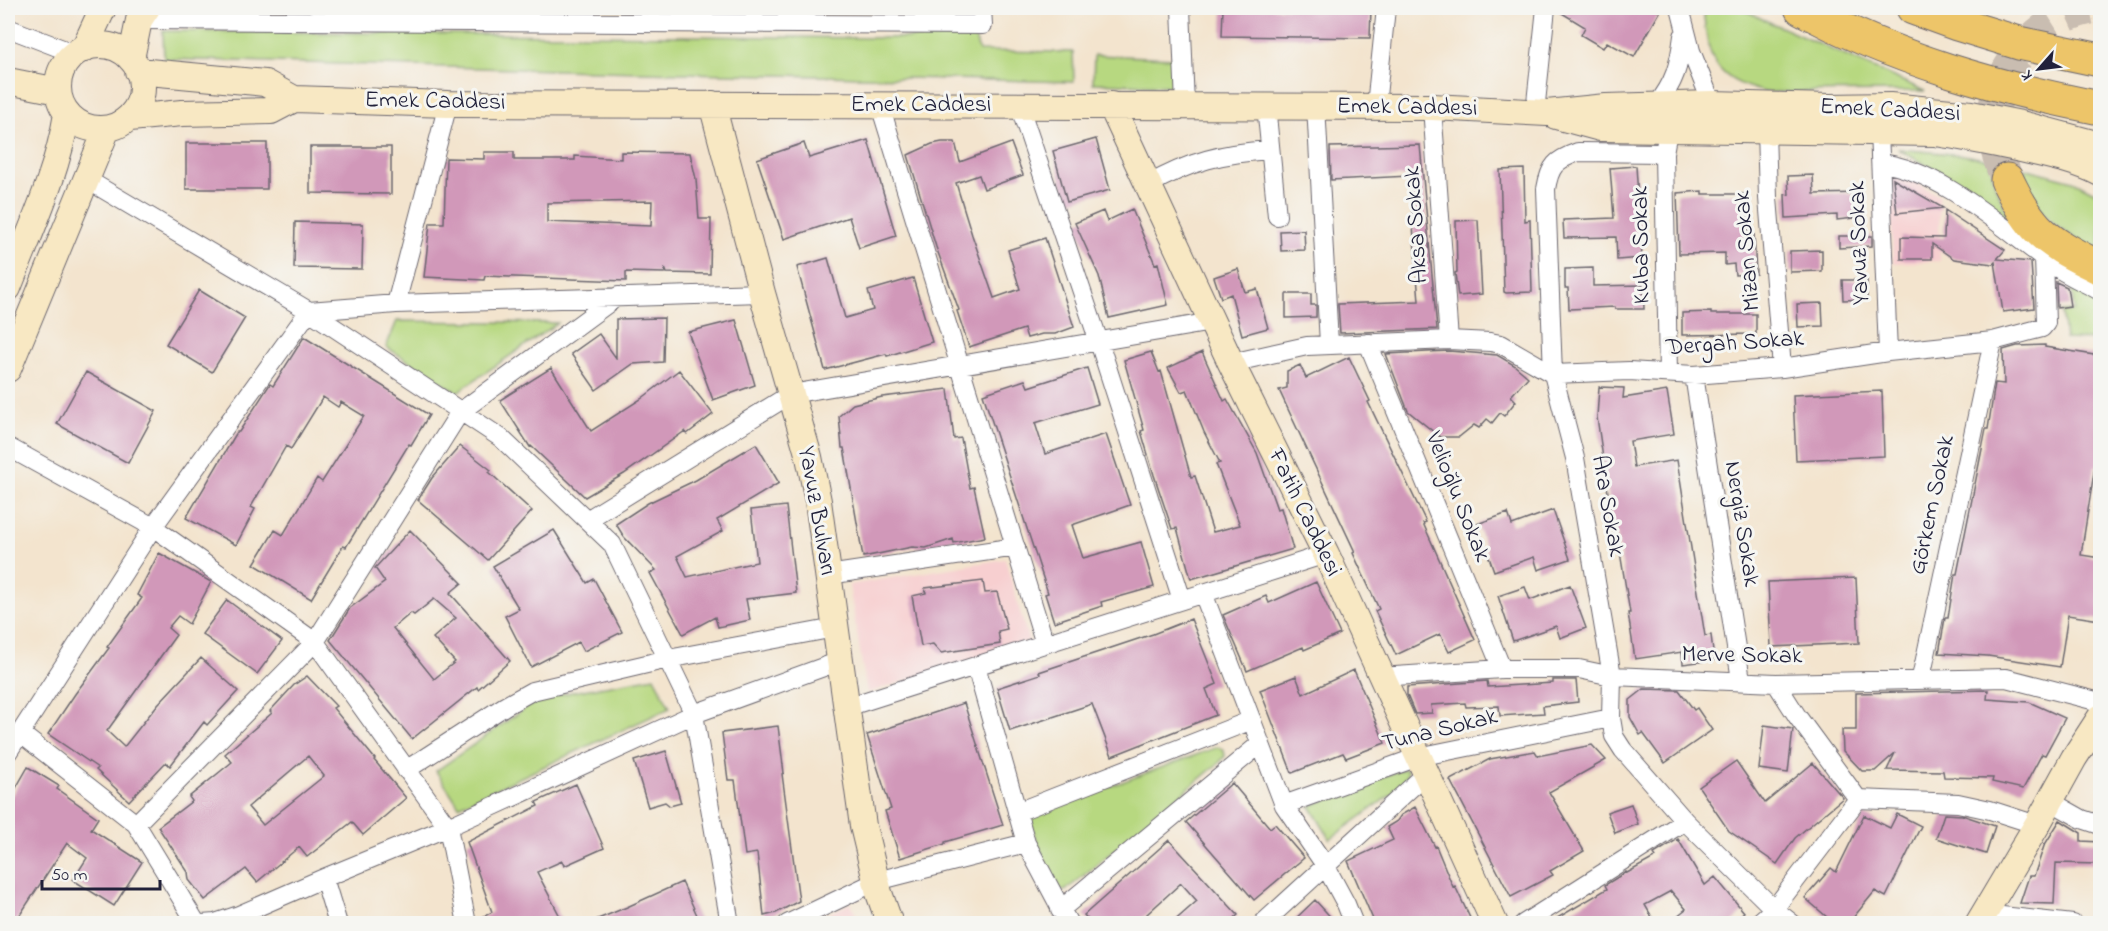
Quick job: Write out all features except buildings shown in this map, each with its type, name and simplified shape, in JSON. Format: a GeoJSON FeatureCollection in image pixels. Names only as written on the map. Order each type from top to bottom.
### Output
{"type":"FeatureCollection","features":[{"type":"Feature","properties":{"kind":"highway"},"geometry":{"type":"LineString","coordinates":[[1801,8],[1856,35],[1927,63],[2048,98],[2100,108]]}},
{"type":"Feature","properties":{"kind":"highway"},"geometry":{"type":"LineString","coordinates":[[1913,8],[2019,43],[2100,60]]}},
{"type":"Feature","properties":{"kind":"highway"},"geometry":{"type":"LineString","coordinates":[[2007,180],[2017,200],[2037,228],[2054,242],[2100,268]]}},
{"type":"Feature","properties":{"kind":"street"},"geometry":{"type":"LineString","coordinates":[[8,288],[55,170],[62,142],[60,74],[64,62],[78,51],[103,8]]}},
{"type":"Feature","properties":{"kind":"street"},"geometry":{"type":"LineString","coordinates":[[130,118],[141,98],[142,84],[135,65],[143,14],[983,25],[982,8]]}},
{"type":"Feature","properties":{"kind":"street"},"geometry":{"type":"LineString","coordinates":[[1181,8],[1185,105]]}},
{"type":"Feature","properties":{"kind":"street"},"geometry":{"type":"LineString","coordinates":[[1376,106],[1386,8]]}},
{"type":"Feature","properties":{"kind":"street"},"geometry":{"type":"LineString","coordinates":[[1541,112],[1546,8]]}},
{"type":"Feature","properties":{"kind":"street"},"geometry":{"type":"LineString","coordinates":[[1680,8],[1696,68],[1713,117]]}},
{"type":"Feature","properties":{"kind":"street"},"geometry":{"type":"LineString","coordinates":[[8,28],[78,51]]}},
{"type":"Feature","properties":{"kind":"street"},"geometry":{"type":"LineString","coordinates":[[1656,106],[1676,75],[1684,28]]}},
{"type":"Feature","properties":{"kind":"street","name":"Emek Caddesi"},"geometry":{"type":"LineString","coordinates":[[78,51],[91,46],[105,45],[120,50],[135,65],[265,83],[294,99],[448,104],[1316,105],[1541,112]]}},
{"type":"Feature","properties":{"kind":"street"},"geometry":{"type":"LineString","coordinates":[[8,81],[62,103],[76,123],[89,129],[107,129],[8,369]]}},
{"type":"Feature","properties":{"kind":"street","name":"Emek Caddesi"},"geometry":{"type":"LineString","coordinates":[[107,129],[116,127],[130,118],[182,113],[271,111],[294,99]]}},
{"type":"Feature","properties":{"kind":"street"},"geometry":{"type":"LineString","coordinates":[[396,304],[448,104]]}},
{"type":"Feature","properties":{"kind":"street","name":"Yavuz Bulvarı"},"geometry":{"type":"LineString","coordinates":[[712,104],[762,293],[809,457],[818,501],[863,826],[890,924]]}},
{"type":"Feature","properties":{"kind":"street"},"geometry":{"type":"LineString","coordinates":[[879,105],[1045,644]]}},
{"type":"Feature","properties":{"kind":"street"},"geometry":{"type":"LineString","coordinates":[[1019,105],[1099,342],[1182,600]]}},
{"type":"Feature","properties":{"kind":"street","name":"Fatih Caddesi"},"geometry":{"type":"LineString","coordinates":[[1111,105],[1231,363],[1326,554],[1380,677],[1495,924]]}},
{"type":"Feature","properties":{"kind":"street"},"geometry":{"type":"LineString","coordinates":[[1266,105],[1277,216]]}},
{"type":"Feature","properties":{"kind":"street"},"geometry":{"type":"LineString","coordinates":[[1316,105],[1329,344]]}},
{"type":"Feature","properties":{"kind":"street"},"geometry":{"type":"LineString","coordinates":[[1541,112],[1656,106],[1766,130],[1935,133],[1968,137],[2042,153],[2100,173]]}},
{"type":"Feature","properties":{"kind":"street","name":"Emek Caddesi"},"geometry":{"type":"LineString","coordinates":[[1713,117],[1830,107],[1890,106],[1991,118],[2100,145]]}},
{"type":"Feature","properties":{"kind":"street","name":"Aksa Sokak"},"geometry":{"type":"LineString","coordinates":[[1432,107],[1449,340]]}},
{"type":"Feature","properties":{"kind":"street"},"geometry":{"type":"LineString","coordinates":[[1541,112],[1600,128],[1667,141],[1713,117]]}},
{"type":"Feature","properties":{"kind":"street","name":"Mizan Sokak"},"geometry":{"type":"LineString","coordinates":[[1766,130],[1768,198],[1782,368]]}},
{"type":"Feature","properties":{"kind":"street","name":"Yavuz Sokak"},"geometry":{"type":"LineString","coordinates":[[1880,131],[1888,352]]}},
{"type":"Feature","properties":{"kind":"street","name":"Kuba Sokak"},"geometry":{"type":"LineString","coordinates":[[1667,141],[1668,373]]}},
{"type":"Feature","properties":{"kind":"street","name":"Ara Sokak"},"geometry":{"type":"LineString","coordinates":[[1667,141],[1578,152],[1566,156],[1552,168],[1546,189],[1553,374],[1575,458],[1612,676],[1611,718],[1614,736],[1623,750],[1685,821],[1774,909],[1793,924]]}},
{"type":"Feature","properties":{"kind":"street"},"geometry":{"type":"LineString","coordinates":[[1148,184],[1212,157],[1270,150]]}},
{"type":"Feature","properties":{"kind":"street"},"geometry":{"type":"LineString","coordinates":[[1881,163],[1919,172],[1954,193],[2061,270],[2100,291]]}},
{"type":"Feature","properties":{"kind":"street"},"geometry":{"type":"LineString","coordinates":[[86,179],[309,311],[501,438],[612,544],[694,714],[730,924]]}},
{"type":"Feature","properties":{"kind":"street","name":"Dergah Sokak"},"geometry":{"type":"LineString","coordinates":[[1553,374],[1629,371],[1694,375],[1782,368],[1888,352],[1993,342],[2042,328],[2046,323],[2044,257]]}},
{"type":"Feature","properties":{"kind":"street"},"geometry":{"type":"LineString","coordinates":[[8,752],[153,526],[309,311],[396,304],[762,293]]}},
{"type":"Feature","properties":{"kind":"street"},"geometry":{"type":"LineString","coordinates":[[136,824],[315,642],[460,412],[618,296]]}},
{"type":"Feature","properties":{"kind":"street"},"geometry":{"type":"LineString","coordinates":[[587,520],[791,394],[1212,322]]}},
{"type":"Feature","properties":{"kind":"street"},"geometry":{"type":"LineString","coordinates":[[1231,363],[1307,346],[1449,340],[1501,344],[1553,374]]}},
{"type":"Feature","properties":{"kind":"street","name":"Görkem Sokak"},"geometry":{"type":"LineString","coordinates":[[1921,678],[1993,342]]}},
{"type":"Feature","properties":{"kind":"street","name":"Velioğlu Sokak"},"geometry":{"type":"LineString","coordinates":[[1368,343],[1502,669]]}},
{"type":"Feature","properties":{"kind":"street","name":"Nergiz Sokak"},"geometry":{"type":"LineString","coordinates":[[1694,375],[1741,680]]}},
{"type":"Feature","properties":{"kind":"street"},"geometry":{"type":"LineString","coordinates":[[8,447],[153,526],[315,642],[448,827],[466,924]]}},
{"type":"Feature","properties":{"kind":"street"},"geometry":{"type":"LineString","coordinates":[[828,575],[1016,547]]}},
{"type":"Feature","properties":{"kind":"street"},"geometry":{"type":"LineString","coordinates":[[847,707],[1326,554]]}},
{"type":"Feature","properties":{"kind":"street"},"geometry":{"type":"LineString","coordinates":[[1203,593],[1284,805],[1325,865],[1354,924]]}},
{"type":"Feature","properties":{"kind":"street"},"geometry":{"type":"LineString","coordinates":[[406,770],[532,691],[668,659],[835,628]]}},
{"type":"Feature","properties":{"kind":"street"},"geometry":{"type":"LineString","coordinates":[[202,924],[239,915],[448,827],[694,714],[840,661]]}},
{"type":"Feature","properties":{"kind":"street"},"geometry":{"type":"LineString","coordinates":[[976,666],[1026,843],[1065,917],[1260,744]]}},
{"type":"Feature","properties":{"kind":"street","name":"Merve Sokak"},"geometry":{"type":"LineString","coordinates":[[1380,677],[1502,669],[1579,669],[1612,676],[1776,683],[1921,678],[2006,678],[2100,702]]}},
{"type":"Feature","properties":{"kind":"street"},"geometry":{"type":"LineString","coordinates":[[1776,683],[1858,800]]}},
{"type":"Feature","properties":{"kind":"street","name":"Tuna Sokak"},"geometry":{"type":"LineString","coordinates":[[1284,805],[1422,765],[1611,718]]}},
{"type":"Feature","properties":{"kind":"street"},"geometry":{"type":"LineString","coordinates":[[2073,924],[1981,919],[2074,758],[2100,718]]}},
{"type":"Feature","properties":{"kind":"street"},"geometry":{"type":"LineString","coordinates":[[1017,812],[1252,720]]}},
{"type":"Feature","properties":{"kind":"street"},"geometry":{"type":"LineString","coordinates":[[20,733],[136,824],[197,924]]}},
{"type":"Feature","properties":{"kind":"street","name":"Tuna Sokak"},"geometry":{"type":"LineString","coordinates":[[1262,924],[1325,865],[1422,765]]}},
{"type":"Feature","properties":{"kind":"street"},"geometry":{"type":"LineString","coordinates":[[1858,800],[1958,803],[1990,810],[2037,825]]}},
{"type":"Feature","properties":{"kind":"street"},"geometry":{"type":"LineString","coordinates":[[1757,924],[1774,909],[1858,800]]}},
{"type":"Feature","properties":{"kind":"street"},"geometry":{"type":"LineString","coordinates":[[2050,801],[2082,819],[2100,825]]}},
{"type":"Feature","properties":{"kind":"street"},"geometry":{"type":"LineString","coordinates":[[1523,924],[1685,821]]}},
{"type":"Feature","properties":{"kind":"street"},"geometry":{"type":"LineString","coordinates":[[787,924],[877,881],[1026,843]]}},
{"type":"Feature","properties":{"kind":"street"},"geometry":{"type":"LineString","coordinates":[[324,878],[338,924]]}},
{"type":"Feature","properties":{"kind":"shaded area"},"geometry":{"type":"Polygon","coordinates":[[[1890,168],[1939,196],[1940,261],[1893,263],[1890,168]]]}},
{"type":"Feature","properties":{"kind":"shaded area"},"geometry":{"type":"Polygon","coordinates":[[[1005,559],[1029,642],[867,693],[849,585],[1005,559]]]}},
{"type":"Feature","properties":{"kind":"shaded area"},"geometry":{"type":"Polygon","coordinates":[[[851,903],[859,923],[808,924],[851,903]]]}},
{"type":"Feature","properties":{"kind":"green space"},"geometry":{"type":"Polygon","coordinates":[[[165,8],[285,8],[284,11],[161,14],[165,8]]]}},
{"type":"Feature","properties":{"kind":"green space"},"geometry":{"type":"Polygon","coordinates":[[[1703,8],[1741,8],[1925,91],[1765,92],[1747,87],[1723,73],[1716,64],[1707,40],[1703,8]]]}},
{"type":"Feature","properties":{"kind":"green space"},"geometry":{"type":"Polygon","coordinates":[[[163,31],[975,37],[979,51],[1073,52],[1074,82],[164,59],[163,31]]]}},
{"type":"Feature","properties":{"kind":"green space"},"geometry":{"type":"Polygon","coordinates":[[[1094,55],[1174,58],[1173,86],[1093,83],[1094,55]]]}},
{"type":"Feature","properties":{"kind":"green space"},"geometry":{"type":"Polygon","coordinates":[[[1898,149],[1963,155],[1989,160],[1995,186],[2010,219],[1971,190],[1898,149]]]}},
{"type":"Feature","properties":{"kind":"green space"},"geometry":{"type":"Polygon","coordinates":[[[2024,168],[2073,181],[2100,195],[2100,252],[2070,235],[2044,214],[2029,193],[2024,168]]]}},
{"type":"Feature","properties":{"kind":"green space"},"geometry":{"type":"Polygon","coordinates":[[[2071,282],[2100,300],[2100,340],[2065,339],[2062,312],[2074,311],[2071,282]]]}},
{"type":"Feature","properties":{"kind":"green space"},"geometry":{"type":"Polygon","coordinates":[[[397,321],[558,323],[457,392],[386,347],[397,321]]]}},
{"type":"Feature","properties":{"kind":"green space"},"geometry":{"type":"Polygon","coordinates":[[[654,677],[670,708],[459,806],[436,771],[540,698],[654,677]]]}},
{"type":"Feature","properties":{"kind":"green space"},"geometry":{"type":"Polygon","coordinates":[[[1218,747],[1224,751],[1225,756],[1220,762],[1065,891],[1054,887],[1028,816],[1218,747]]]}},
{"type":"Feature","properties":{"kind":"green space"},"geometry":{"type":"Polygon","coordinates":[[[1403,769],[1408,770],[1404,785],[1330,839],[1310,806],[1403,769]]]}},
{"type":"Feature","properties":{"kind":"tunnel"},"geometry":{"type":"LineString","coordinates":[[2007,180],[1996,148],[1993,127],[2000,87],[2009,68],[2021,51],[2052,24],[2071,14],[2090,8]]}}]}
